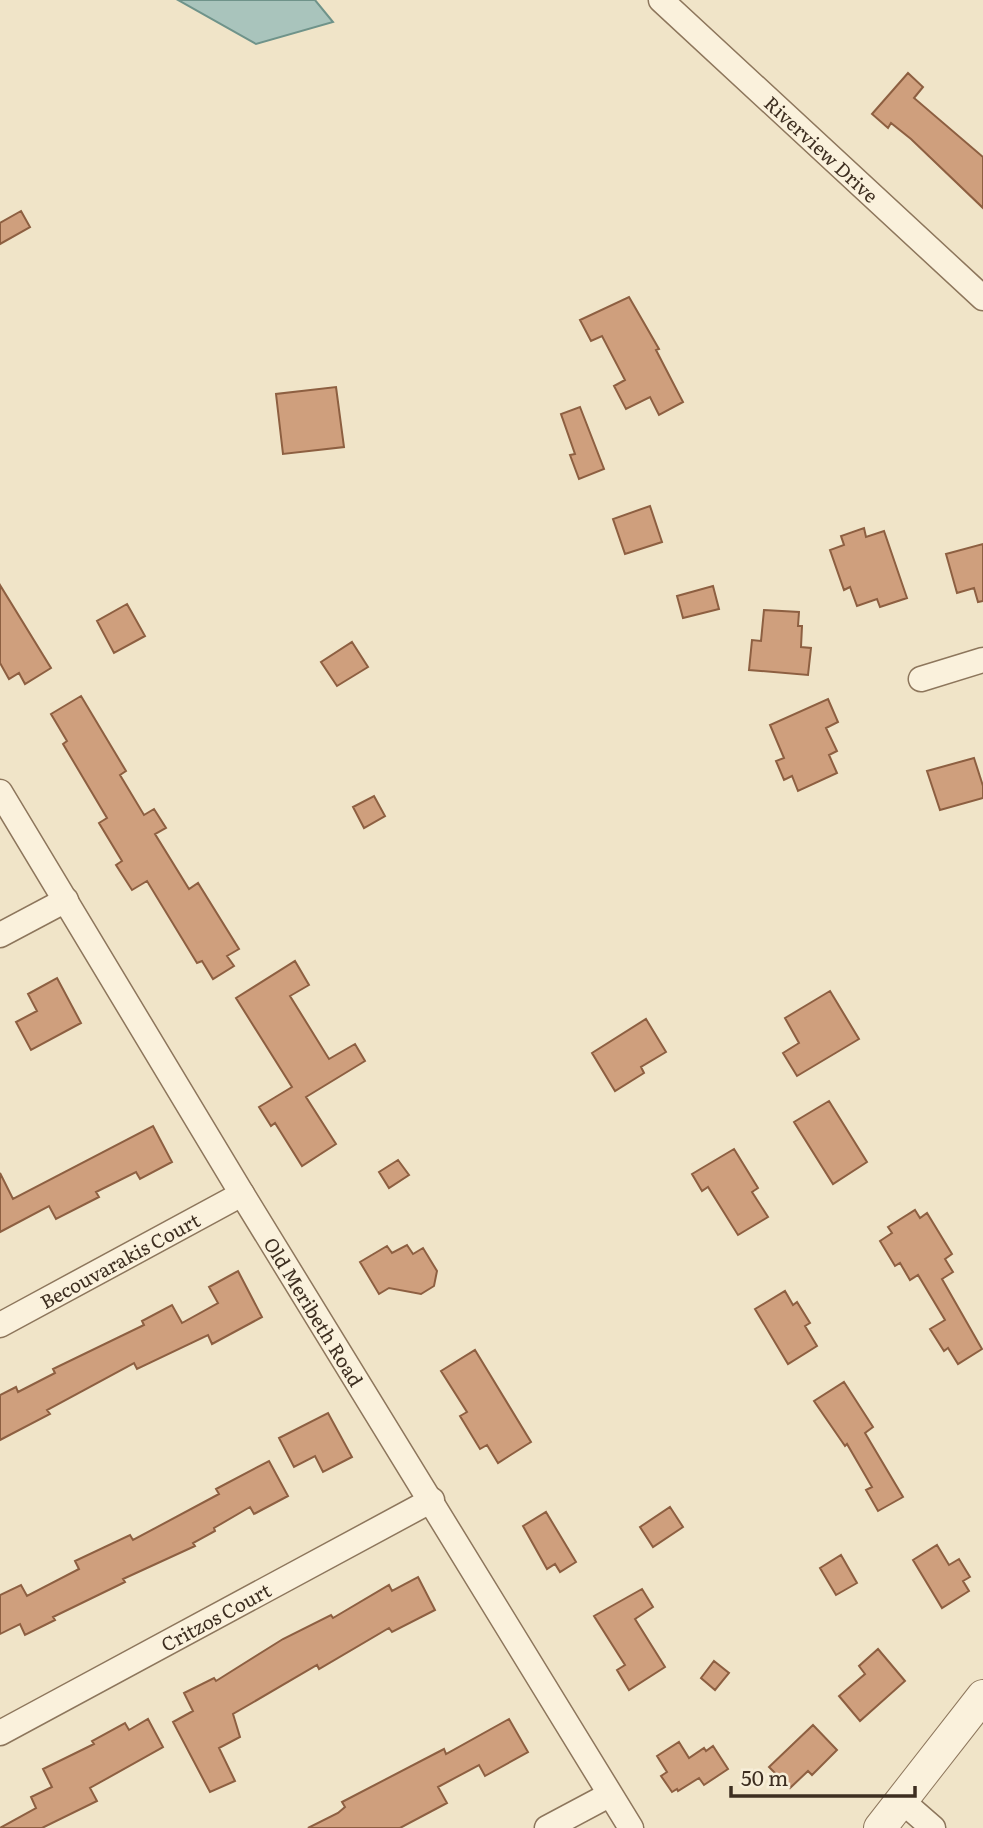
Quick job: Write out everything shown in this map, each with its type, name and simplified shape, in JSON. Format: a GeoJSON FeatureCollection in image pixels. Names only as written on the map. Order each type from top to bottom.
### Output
{"type":"FeatureCollection","features":[{"type":"Feature","properties":{"kind":"street","name":"Riverview Drive"},"geometry":{"type":"LineString","coordinates":[[661,0],[983,298]]}},
{"type":"Feature","properties":{"kind":"street"},"geometry":{"type":"LineString","coordinates":[[921,679],[983,660]]}},
{"type":"Feature","properties":{"kind":"street","name":"Old Meribeth Road"},"geometry":{"type":"LineString","coordinates":[[0,792],[242,1194],[631,1828]]}},
{"type":"Feature","properties":{"kind":"street"},"geometry":{"type":"LineString","coordinates":[[0,935],[66,900]]}},
{"type":"Feature","properties":{"kind":"street","name":"Becouvarakis Court"},"geometry":{"type":"LineString","coordinates":[[0,1325],[242,1194]]}},
{"type":"Feature","properties":{"kind":"street","name":"Critzos Court"},"geometry":{"type":"LineString","coordinates":[[0,1733],[432,1500]]}},
{"type":"Feature","properties":{"kind":"street"},"geometry":{"type":"LineString","coordinates":[[880,1828],[983,1696]]}},
{"type":"Feature","properties":{"kind":"street"},"geometry":{"type":"LineString","coordinates":[[547,1828],[609,1795]]}},
{"type":"Feature","properties":{"kind":"street"},"geometry":{"type":"LineString","coordinates":[[902,1801],[933,1828]]}},
{"type":"Feature","properties":{"kind":"water"},"geometry":{"type":"Polygon","coordinates":[[[178,0],[315,0],[333,22],[256,44],[178,0]]]}},
{"type":"Feature","properties":{"kind":"building"},"geometry":{"type":"Polygon","coordinates":[[[908,73],[923,87],[914,98],[983,157],[983,208],[911,139],[891,123],[888,128],[872,114],[908,73]]]}},
{"type":"Feature","properties":{"kind":"building"},"geometry":{"type":"Polygon","coordinates":[[[21,211],[30,227],[0,244],[0,223],[21,211]]]}},
{"type":"Feature","properties":{"kind":"building"},"geometry":{"type":"Polygon","coordinates":[[[629,297],[659,349],[656,350],[683,402],[659,415],[650,397],[626,409],[614,386],[625,380],[602,336],[591,341],[580,320],[629,297]]]}},
{"type":"Feature","properties":{"kind":"building"},"geometry":{"type":"Polygon","coordinates":[[[336,387],[344,447],[283,454],[276,394],[336,387]]]}},
{"type":"Feature","properties":{"kind":"building"},"geometry":{"type":"Polygon","coordinates":[[[580,407],[604,469],[579,479],[570,455],[575,454],[561,414],[580,407]]]}},
{"type":"Feature","properties":{"kind":"building"},"geometry":{"type":"Polygon","coordinates":[[[650,506],[662,542],[625,554],[613,519],[650,506]]]}},
{"type":"Feature","properties":{"kind":"building"},"geometry":{"type":"Polygon","coordinates":[[[864,528],[866,537],[884,531],[907,598],[880,607],[877,599],[857,606],[850,587],[844,590],[830,550],[844,545],[841,536],[864,528]]]}},
{"type":"Feature","properties":{"kind":"building"},"geometry":{"type":"Polygon","coordinates":[[[983,544],[983,601],[978,602],[974,588],[957,593],[946,554],[983,544]]]}},
{"type":"Feature","properties":{"kind":"building"},"geometry":{"type":"Polygon","coordinates":[[[0,585],[51,668],[25,684],[19,673],[9,679],[0,663],[0,585]]]}},
{"type":"Feature","properties":{"kind":"building"},"geometry":{"type":"Polygon","coordinates":[[[713,586],[719,609],[683,618],[677,596],[713,586]]]}},
{"type":"Feature","properties":{"kind":"building"},"geometry":{"type":"Polygon","coordinates":[[[127,604],[145,636],[114,653],[97,621],[127,604]]]}},
{"type":"Feature","properties":{"kind":"building"},"geometry":{"type":"Polygon","coordinates":[[[764,610],[799,612],[798,626],[802,626],[801,647],[811,648],[808,675],[749,670],[752,640],[761,641],[764,610]]]}},
{"type":"Feature","properties":{"kind":"building"},"geometry":{"type":"Polygon","coordinates":[[[352,642],[368,667],[337,686],[321,662],[352,642]]]}},
{"type":"Feature","properties":{"kind":"building"},"geometry":{"type":"Polygon","coordinates":[[[81,696],[126,771],[120,775],[144,815],[154,809],[166,828],[155,834],[189,889],[198,883],[239,949],[227,956],[234,966],[213,979],[202,961],[197,963],[147,881],[132,890],[116,865],[122,861],[99,823],[107,818],[63,744],[67,741],[51,714],[81,696]]]}},
{"type":"Feature","properties":{"kind":"building"},"geometry":{"type":"Polygon","coordinates":[[[828,699],[838,722],[826,728],[837,751],[829,755],[837,773],[798,791],[792,776],[784,780],[776,761],[784,758],[770,725],[828,699]]]}},
{"type":"Feature","properties":{"kind":"building"},"geometry":{"type":"Polygon","coordinates":[[[974,758],[983,786],[983,798],[940,810],[927,771],[974,758]]]}},
{"type":"Feature","properties":{"kind":"building"},"geometry":{"type":"Polygon","coordinates":[[[374,796],[385,816],[364,828],[353,807],[374,796]]]}},
{"type":"Feature","properties":{"kind":"building"},"geometry":{"type":"Polygon","coordinates":[[[295,961],[309,985],[290,996],[329,1059],[355,1044],[365,1061],[306,1097],[336,1144],[302,1166],[275,1123],[271,1126],[259,1107],[292,1087],[236,998],[295,961]]]}},
{"type":"Feature","properties":{"kind":"building"},"geometry":{"type":"Polygon","coordinates":[[[57,978],[81,1023],[31,1050],[16,1022],[37,1011],[28,994],[57,978]]]}},
{"type":"Feature","properties":{"kind":"building"},"geometry":{"type":"Polygon","coordinates":[[[830,991],[859,1039],[797,1076],[783,1053],[799,1043],[785,1018],[830,991]]]}},
{"type":"Feature","properties":{"kind":"building"},"geometry":{"type":"Polygon","coordinates":[[[646,1019],[666,1052],[641,1067],[644,1073],[615,1091],[592,1053],[646,1019]]]}},
{"type":"Feature","properties":{"kind":"building"},"geometry":{"type":"Polygon","coordinates":[[[829,1101],[867,1162],[833,1184],[794,1122],[829,1101]]]}},
{"type":"Feature","properties":{"kind":"building"},"geometry":{"type":"Polygon","coordinates":[[[153,1126],[172,1162],[140,1179],[136,1172],[96,1192],[99,1197],[56,1219],[49,1206],[0,1232],[0,1173],[13,1199],[153,1126]]]}},
{"type":"Feature","properties":{"kind":"building"},"geometry":{"type":"Polygon","coordinates":[[[734,1149],[758,1188],[752,1192],[768,1217],[738,1235],[708,1187],[702,1191],[692,1174],[734,1149]]]}},
{"type":"Feature","properties":{"kind":"building"},"geometry":{"type":"Polygon","coordinates":[[[398,1160],[409,1175],[389,1188],[379,1172],[398,1160]]]}},
{"type":"Feature","properties":{"kind":"building"},"geometry":{"type":"Polygon","coordinates":[[[915,1210],[920,1218],[927,1213],[952,1254],[945,1259],[953,1272],[942,1279],[982,1349],[958,1364],[948,1348],[944,1351],[930,1329],[945,1320],[918,1275],[910,1280],[900,1263],[895,1266],[880,1241],[892,1233],[888,1227],[915,1210]]]}},
{"type":"Feature","properties":{"kind":"building"},"geometry":{"type":"Polygon","coordinates":[[[407,1245],[413,1254],[423,1248],[437,1271],[434,1286],[421,1294],[389,1288],[379,1294],[360,1262],[387,1246],[392,1253],[407,1245]]]}},
{"type":"Feature","properties":{"kind":"building"},"geometry":{"type":"Polygon","coordinates":[[[238,1271],[262,1317],[212,1344],[208,1335],[137,1369],[134,1363],[47,1410],[50,1414],[0,1440],[0,1395],[16,1387],[18,1392],[55,1373],[53,1369],[144,1325],[142,1321],[172,1305],[182,1323],[218,1303],[209,1287],[238,1271]]]}},
{"type":"Feature","properties":{"kind":"building"},"geometry":{"type":"Polygon","coordinates":[[[785,1291],[793,1305],[797,1302],[810,1323],[805,1326],[817,1346],[788,1364],[755,1309],[785,1291]]]}},
{"type":"Feature","properties":{"kind":"building"},"geometry":{"type":"Polygon","coordinates":[[[475,1350],[531,1442],[498,1463],[487,1445],[480,1449],[460,1416],[467,1412],[441,1371],[475,1350]]]}},
{"type":"Feature","properties":{"kind":"building"},"geometry":{"type":"Polygon","coordinates":[[[844,1382],[873,1427],[865,1433],[903,1497],[878,1511],[866,1490],[872,1487],[847,1444],[845,1446],[814,1401],[844,1382]]]}},
{"type":"Feature","properties":{"kind":"building"},"geometry":{"type":"Polygon","coordinates":[[[328,1413],[352,1457],[323,1472],[315,1456],[294,1467],[279,1438],[328,1413]]]}},
{"type":"Feature","properties":{"kind":"building"},"geometry":{"type":"Polygon","coordinates":[[[269,1461],[288,1496],[254,1514],[250,1507],[214,1528],[215,1531],[193,1543],[195,1546],[123,1579],[125,1582],[53,1617],[55,1620],[25,1635],[20,1624],[0,1634],[0,1595],[21,1585],[27,1596],[79,1569],[75,1561],[130,1535],[133,1540],[219,1494],[216,1489],[269,1461]]]}},
{"type":"Feature","properties":{"kind":"building"},"geometry":{"type":"Polygon","coordinates":[[[670,1507],[683,1527],[653,1547],[640,1527],[670,1507]]]}},
{"type":"Feature","properties":{"kind":"building"},"geometry":{"type":"Polygon","coordinates":[[[546,1512],[576,1562],[560,1572],[555,1564],[547,1569],[523,1526],[546,1512]]]}},
{"type":"Feature","properties":{"kind":"building"},"geometry":{"type":"Polygon","coordinates":[[[937,1545],[949,1565],[959,1559],[970,1577],[963,1581],[969,1591],[942,1608],[913,1560],[937,1545]]]}},
{"type":"Feature","properties":{"kind":"building"},"geometry":{"type":"Polygon","coordinates":[[[841,1555],[857,1583],[836,1595],[820,1568],[841,1555]]]}},
{"type":"Feature","properties":{"kind":"building"},"geometry":{"type":"Polygon","coordinates":[[[418,1577],[435,1610],[392,1632],[389,1628],[319,1669],[317,1665],[233,1714],[240,1737],[219,1748],[235,1781],[210,1792],[173,1722],[193,1711],[184,1693],[214,1678],[216,1681],[283,1639],[331,1615],[333,1618],[389,1585],[392,1591],[418,1577]]]}},
{"type":"Feature","properties":{"kind":"building"},"geometry":{"type":"Polygon","coordinates":[[[642,1589],[653,1607],[635,1619],[665,1667],[629,1690],[617,1670],[625,1665],[594,1616],[642,1589]]]}},
{"type":"Feature","properties":{"kind":"building"},"geometry":{"type":"Polygon","coordinates":[[[878,1649],[905,1681],[860,1721],[839,1696],[865,1674],[859,1666],[878,1649]]]}},
{"type":"Feature","properties":{"kind":"building"},"geometry":{"type":"Polygon","coordinates":[[[714,1661],[729,1673],[715,1690],[701,1678],[714,1661]]]}},
{"type":"Feature","properties":{"kind":"building"},"geometry":{"type":"Polygon","coordinates":[[[148,1719],[163,1747],[90,1788],[97,1801],[42,1828],[0,1828],[36,1808],[31,1797],[52,1787],[43,1769],[94,1744],[92,1741],[125,1723],[129,1730],[148,1719]]]}},
{"type":"Feature","properties":{"kind":"building"},"geometry":{"type":"Polygon","coordinates":[[[509,1719],[528,1752],[485,1776],[479,1765],[438,1787],[447,1803],[400,1828],[308,1828],[338,1813],[345,1807],[342,1802],[444,1749],[446,1754],[509,1719]]]}},
{"type":"Feature","properties":{"kind":"building"},"geometry":{"type":"Polygon","coordinates":[[[813,1725],[837,1750],[812,1775],[808,1771],[790,1788],[769,1767],[813,1725]]]}},
{"type":"Feature","properties":{"kind":"building"},"geometry":{"type":"Polygon","coordinates":[[[679,1742],[689,1758],[704,1748],[706,1751],[713,1746],[728,1769],[704,1785],[699,1778],[672,1792],[661,1776],[667,1772],[657,1756],[679,1742]]]}}]}
